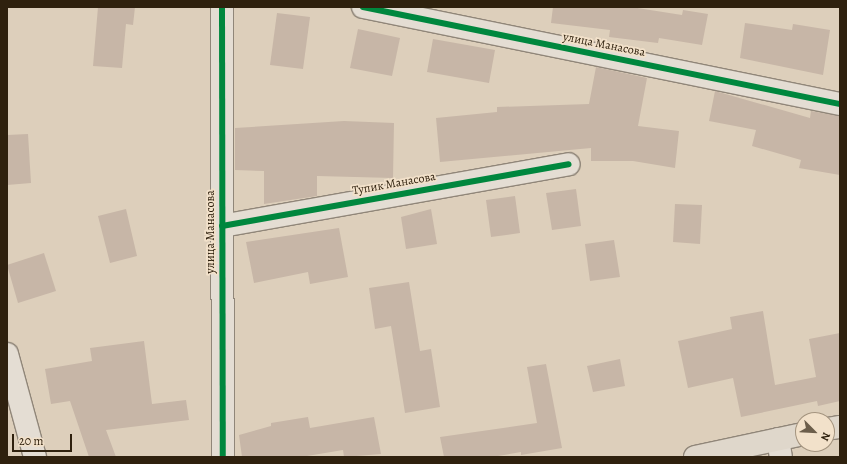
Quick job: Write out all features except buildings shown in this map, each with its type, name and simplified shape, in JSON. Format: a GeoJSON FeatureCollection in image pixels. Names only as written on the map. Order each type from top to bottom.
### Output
{"type":"FeatureCollection","features":[{"type":"Feature","properties":{"kind":"main road"},"geometry":{"type":"LineString","coordinates":[[695,457],[779,448],[795,439]]}},
{"type":"Feature","properties":{"kind":"street","name":"улица Манасова"},"geometry":{"type":"LineString","coordinates":[[222,7],[223,457]]}},
{"type":"Feature","properties":{"kind":"street","name":"улица Манасова"},"geometry":{"type":"LineString","coordinates":[[363,7],[840,104]]}},
{"type":"Feature","properties":{"kind":"street","name":"Тупик Манасова"},"geometry":{"type":"LineString","coordinates":[[222,226],[569,164]]}},
{"type":"Feature","properties":{"kind":"street"},"geometry":{"type":"LineString","coordinates":[[7,354],[34,457]]}},
{"type":"Feature","properties":{"kind":"cycle path"},"geometry":{"type":"LineString","coordinates":[[222,7],[223,457]]}},
{"type":"Feature","properties":{"kind":"cycle path"},"geometry":{"type":"LineString","coordinates":[[363,7],[840,104]]}},
{"type":"Feature","properties":{"kind":"cycle path"},"geometry":{"type":"LineString","coordinates":[[222,226],[569,164]]}}]}
